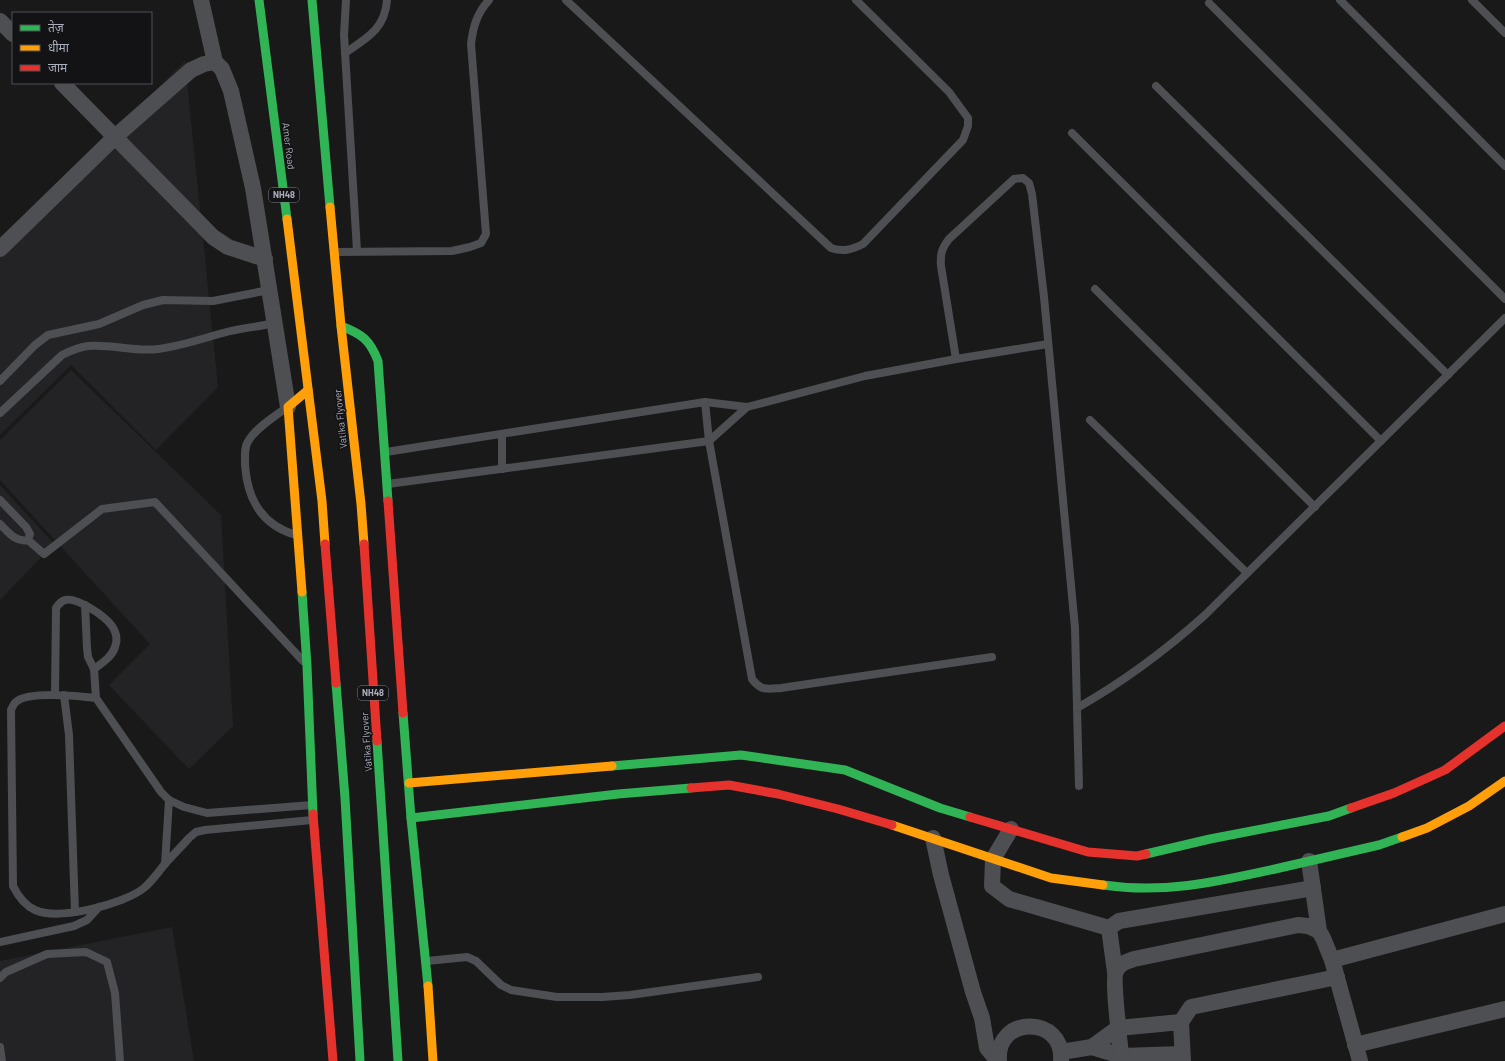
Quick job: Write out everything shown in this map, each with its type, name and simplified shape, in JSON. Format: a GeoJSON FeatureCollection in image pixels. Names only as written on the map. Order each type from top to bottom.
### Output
{"type":"FeatureCollection","features":[{"type":"Feature","properties":{"kind":"main road","name":"Amer Road"},"geometry":{"type":"LineString","coordinates":[[259,0],[308,390]]}},
{"type":"Feature","properties":{"kind":"main road","name":"NH48"},"geometry":{"type":"LineString","coordinates":[[312,0],[341,326]]}},
{"type":"Feature","properties":{"kind":"main road"},"geometry":{"type":"LineString","coordinates":[[341,326],[357,332],[374,348],[378,361],[386,484],[410,783],[411,818],[426,962],[433,1061]]}},
{"type":"Feature","properties":{"kind":"main road","name":"Vatika Flyover"},"geometry":{"type":"LineString","coordinates":[[341,326],[361,504],[398,1061]]}},
{"type":"Feature","properties":{"kind":"main road"},"geometry":{"type":"LineString","coordinates":[[308,390],[288,407],[307,666],[313,819],[333,1061]]}},
{"type":"Feature","properties":{"kind":"main road","name":"NH48"},"geometry":{"type":"LineString","coordinates":[[308,390],[324,525],[345,798],[360,1061]]}},
{"type":"Feature","properties":{"kind":"main road"},"geometry":{"type":"LineString","coordinates":[[410,783],[740,755],[845,770],[940,808],[1088,852],[1137,856],[1210,839],[1329,816],[1394,793],[1445,770],[1505,726]]}},
{"type":"Feature","properties":{"kind":"main road"},"geometry":{"type":"LineString","coordinates":[[411,818],[618,794],[729,785],[778,794],[838,809],[933,838],[1051,878],[1122,888],[1160,889],[1217,882],[1379,845],[1426,828],[1468,806],[1505,781]]}},
{"type":"Feature","properties":{"kind":"street"},"geometry":{"type":"LineString","coordinates":[[201,0],[215,62],[222,69],[231,91],[253,188],[288,407]]}},
{"type":"Feature","properties":{"kind":"street"},"geometry":{"type":"LineString","coordinates":[[0,21],[12,33]]}},
{"type":"Feature","properties":{"kind":"street"},"geometry":{"type":"LineString","coordinates":[[0,249],[116,136],[191,70],[204,64],[215,62]]}},
{"type":"Feature","properties":{"kind":"street"},"geometry":{"type":"LineString","coordinates":[[63,84],[116,136],[213,237],[228,247],[265,259]]}},
{"type":"Feature","properties":{"kind":"street"},"geometry":{"type":"LineString","coordinates":[[1011,829],[993,859],[992,886],[1009,899],[1109,928]]}},
{"type":"Feature","properties":{"kind":"street"},"geometry":{"type":"LineString","coordinates":[[933,838],[941,875],[966,970],[982,1018],[988,1048],[998,1061]]}},
{"type":"Feature","properties":{"kind":"street"},"geometry":{"type":"LineString","coordinates":[[1309,861],[1318,931]]}},
{"type":"Feature","properties":{"kind":"street"},"geometry":{"type":"LineString","coordinates":[[1109,928],[1119,921],[1313,888]]}},
{"type":"Feature","properties":{"kind":"street"},"geometry":{"type":"LineString","coordinates":[[1332,960],[1505,914]]}},
{"type":"Feature","properties":{"kind":"street"},"geometry":{"type":"LineString","coordinates":[[1115,972],[1121,964],[1134,959],[1298,925],[1308,926],[1318,931],[1323,938],[1332,960],[1360,1061]]}},
{"type":"Feature","properties":{"kind":"street"},"geometry":{"type":"LineString","coordinates":[[1109,928],[1115,972],[1121,1056]]}},
{"type":"Feature","properties":{"kind":"street"},"geometry":{"type":"LineString","coordinates":[[998,1061],[1000,1047],[1008,1034],[1021,1027],[1029,1026],[1044,1029],[1055,1038],[1061,1056],[1092,1054],[1183,1058],[1181,1022],[1191,1007],[1337,977]]}},
{"type":"Feature","properties":{"kind":"street"},"geometry":{"type":"LineString","coordinates":[[1355,1045],[1505,1009]]}},
{"type":"Feature","properties":{"kind":"street"},"geometry":{"type":"LineString","coordinates":[[982,1018],[1008,1034]]}},
{"type":"Feature","properties":{"kind":"street"},"geometry":{"type":"LineString","coordinates":[[1092,1054],[1118,1028],[1181,1022]]}},
{"type":"Feature","properties":{"kind":"lane"},"geometry":{"type":"LineString","coordinates":[[346,0],[344,35],[357,251]]}},
{"type":"Feature","properties":{"kind":"lane"},"geometry":{"type":"LineString","coordinates":[[345,53],[371,36],[378,28],[383,18],[387,0]]}},
{"type":"Feature","properties":{"kind":"lane"},"geometry":{"type":"LineString","coordinates":[[335,252],[452,251],[470,248],[481,243],[486,234],[471,44],[473,27],[482,8],[489,0]]}},
{"type":"Feature","properties":{"kind":"lane"},"geometry":{"type":"LineString","coordinates":[[566,0],[831,248],[840,251],[852,250],[863,244],[963,140],[968,126],[968,118],[949,92],[856,0]]}},
{"type":"Feature","properties":{"kind":"lane"},"geometry":{"type":"LineString","coordinates":[[1340,0],[1505,166]]}},
{"type":"Feature","properties":{"kind":"lane"},"geometry":{"type":"LineString","coordinates":[[1472,0],[1505,33]]}},
{"type":"Feature","properties":{"kind":"lane"},"geometry":{"type":"LineString","coordinates":[[1209,3],[1505,300]]}},
{"type":"Feature","properties":{"kind":"lane"},"geometry":{"type":"LineString","coordinates":[[1156,86],[1448,375]]}},
{"type":"Feature","properties":{"kind":"lane"},"geometry":{"type":"LineString","coordinates":[[1072,133],[1381,441]]}},
{"type":"Feature","properties":{"kind":"lane"},"geometry":{"type":"LineString","coordinates":[[956,359],[940,256],[942,247],[1014,179],[1023,178],[1029,183],[1032,194],[1075,628],[1079,786]]}},
{"type":"Feature","properties":{"kind":"lane"},"geometry":{"type":"LineString","coordinates":[[1095,289],[1315,507]]}},
{"type":"Feature","properties":{"kind":"lane"},"geometry":{"type":"LineString","coordinates":[[0,381],[35,344],[48,336],[99,324],[143,305],[163,300],[213,301],[269,290]]}},
{"type":"Feature","properties":{"kind":"lane"},"geometry":{"type":"LineString","coordinates":[[1077,708],[1099,696],[1133,673],[1184,634],[1315,507],[1505,318]]}},
{"type":"Feature","properties":{"kind":"lane"},"geometry":{"type":"LineString","coordinates":[[0,413],[62,355],[75,350],[95,346],[138,351],[157,349],[183,345],[224,333],[274,324]]}},
{"type":"Feature","properties":{"kind":"lane"},"geometry":{"type":"LineString","coordinates":[[384,453],[704,402],[747,407],[865,376],[1048,344]]}},
{"type":"Feature","properties":{"kind":"lane"},"geometry":{"type":"LineString","coordinates":[[704,402],[709,441],[752,679],[758,687],[765,689],[780,688],[992,657]]}},
{"type":"Feature","properties":{"kind":"lane"},"geometry":{"type":"LineString","coordinates":[[288,407],[248,440],[245,453],[246,481],[260,513],[280,528],[297,535]]}},
{"type":"Feature","properties":{"kind":"lane"},"geometry":{"type":"LineString","coordinates":[[386,484],[709,441],[747,407]]}},
{"type":"Feature","properties":{"kind":"lane"},"geometry":{"type":"LineString","coordinates":[[1090,420],[1247,573]]}},
{"type":"Feature","properties":{"kind":"lane"},"geometry":{"type":"LineString","coordinates":[[502,434],[502,469]]}},
{"type":"Feature","properties":{"kind":"lane"},"geometry":{"type":"LineString","coordinates":[[0,500],[26,527],[30,534],[28,540]]}},
{"type":"Feature","properties":{"kind":"lane"},"geometry":{"type":"LineString","coordinates":[[0,524],[16,539],[23,541],[28,540],[44,554],[102,510],[155,502],[307,666]]}},
{"type":"Feature","properties":{"kind":"lane"},"geometry":{"type":"LineString","coordinates":[[75,912],[70,735],[59,695],[56,608],[59,603],[64,600],[73,600],[85,605],[112,626],[117,639],[115,647],[112,653],[94,669]]}},
{"type":"Feature","properties":{"kind":"lane"},"geometry":{"type":"LineString","coordinates":[[85,605],[88,657],[94,669],[96,698],[161,792],[169,800],[184,807],[207,813],[312,804]]}},
{"type":"Feature","properties":{"kind":"lane"},"geometry":{"type":"LineString","coordinates":[[96,698],[59,695],[25,698],[16,702],[11,710],[13,886],[19,898],[35,910],[50,914],[75,912],[99,907],[130,897],[144,888],[196,832],[313,819]]}},
{"type":"Feature","properties":{"kind":"lane"},"geometry":{"type":"LineString","coordinates":[[165,864],[169,800]]}},
{"type":"Feature","properties":{"kind":"lane"},"geometry":{"type":"LineString","coordinates":[[0,942],[74,926],[87,920],[99,907]]}},
{"type":"Feature","properties":{"kind":"lane"},"geometry":{"type":"LineString","coordinates":[[0,978],[6,972],[47,954],[86,952],[107,962],[115,993],[120,1061]]}},
{"type":"Feature","properties":{"kind":"lane"},"geometry":{"type":"LineString","coordinates":[[426,962],[467,957],[476,961],[501,985],[510,990],[557,997],[602,997],[630,995],[758,977]]}},
{"type":"Feature","properties":{"kind":"lane"},"geometry":{"type":"LineString","coordinates":[[0,1047],[2,1061]]}},
{"type":"Feature","properties":{"kind":"shaded area"},"geometry":{"type":"Polygon","coordinates":[[[185,61],[218,387],[156,450],[71,365],[0,435],[0,245],[185,61]]]}},
{"type":"Feature","properties":{"kind":"shaded area"},"geometry":{"type":"Polygon","coordinates":[[[71,370],[221,515],[233,726],[189,769],[109,685],[150,644],[0,480],[0,440],[71,370]]]}},
{"type":"Feature","properties":{"kind":"shaded area"},"geometry":{"type":"Polygon","coordinates":[[[0,485],[54,544],[0,600],[0,485]]]}},
{"type":"Feature","properties":{"kind":"shaded area"},"geometry":{"type":"Polygon","coordinates":[[[172,927],[194,1061],[0,1061],[0,961],[172,927]]]}},
{"type":"Feature","properties":{"kind":"traffic: fast"},"geometry":{"type":"LineString","coordinates":[[259,0],[287,219]]}},
{"type":"Feature","properties":{"kind":"traffic: fast"},"geometry":{"type":"LineString","coordinates":[[312,0],[330,207]]}},
{"type":"Feature","properties":{"kind":"traffic: fast"},"geometry":{"type":"LineString","coordinates":[[341,326],[360,335],[372,348],[378,361],[388,501]]}},
{"type":"Feature","properties":{"kind":"traffic: fast"},"geometry":{"type":"LineString","coordinates":[[302,592],[307,666],[313,814]]}},
{"type":"Feature","properties":{"kind":"traffic: fast"},"geometry":{"type":"LineString","coordinates":[[336,683],[345,798],[360,1061]]}},
{"type":"Feature","properties":{"kind":"traffic: fast"},"geometry":{"type":"LineString","coordinates":[[403,713],[411,818],[428,986]]}},
{"type":"Feature","properties":{"kind":"traffic: fast"},"geometry":{"type":"LineString","coordinates":[[377,741],[398,1061]]}},
{"type":"Feature","properties":{"kind":"traffic: fast"},"geometry":{"type":"LineString","coordinates":[[612,766],[741,755],[845,770],[940,808],[970,817]]}},
{"type":"Feature","properties":{"kind":"traffic: fast"},"geometry":{"type":"LineString","coordinates":[[411,818],[618,794],[691,788]]}},
{"type":"Feature","properties":{"kind":"traffic: fast"},"geometry":{"type":"LineString","coordinates":[[1146,854],[1210,839],[1329,816],[1351,808]]}},
{"type":"Feature","properties":{"kind":"traffic: fast"},"geometry":{"type":"LineString","coordinates":[[1103,885],[1147,888],[1211,882],[1379,845],[1402,837]]}},
{"type":"Feature","properties":{"kind":"traffic: slow"},"geometry":{"type":"LineString","coordinates":[[330,207],[364,544]]}},
{"type":"Feature","properties":{"kind":"traffic: slow"},"geometry":{"type":"LineString","coordinates":[[287,219],[322,501],[325,544]]}},
{"type":"Feature","properties":{"kind":"traffic: slow"},"geometry":{"type":"LineString","coordinates":[[302,592],[288,407],[308,390]]}},
{"type":"Feature","properties":{"kind":"traffic: slow"},"geometry":{"type":"LineString","coordinates":[[409,783],[612,766]]}},
{"type":"Feature","properties":{"kind":"traffic: slow"},"geometry":{"type":"LineString","coordinates":[[1402,837],[1427,828],[1469,806],[1505,781]]}},
{"type":"Feature","properties":{"kind":"traffic: slow"},"geometry":{"type":"LineString","coordinates":[[892,825],[1051,878],[1103,885]]}},
{"type":"Feature","properties":{"kind":"traffic: slow"},"geometry":{"type":"LineString","coordinates":[[428,986],[433,1061]]}},
{"type":"Feature","properties":{"kind":"traffic: jam"},"geometry":{"type":"LineString","coordinates":[[388,501],[403,713]]}},
{"type":"Feature","properties":{"kind":"traffic: jam"},"geometry":{"type":"LineString","coordinates":[[325,544],[336,683]]}},
{"type":"Feature","properties":{"kind":"traffic: jam"},"geometry":{"type":"LineString","coordinates":[[364,544],[377,741]]}},
{"type":"Feature","properties":{"kind":"traffic: jam"},"geometry":{"type":"LineString","coordinates":[[1351,808],[1394,793],[1445,770],[1505,726]]}},
{"type":"Feature","properties":{"kind":"traffic: jam"},"geometry":{"type":"LineString","coordinates":[[691,788],[729,785],[778,794],[838,809],[892,825]]}},
{"type":"Feature","properties":{"kind":"traffic: jam"},"geometry":{"type":"LineString","coordinates":[[313,814],[333,1061]]}},
{"type":"Feature","properties":{"kind":"traffic: jam"},"geometry":{"type":"LineString","coordinates":[[970,817],[1088,852],[1137,856],[1146,854]]}}]}
